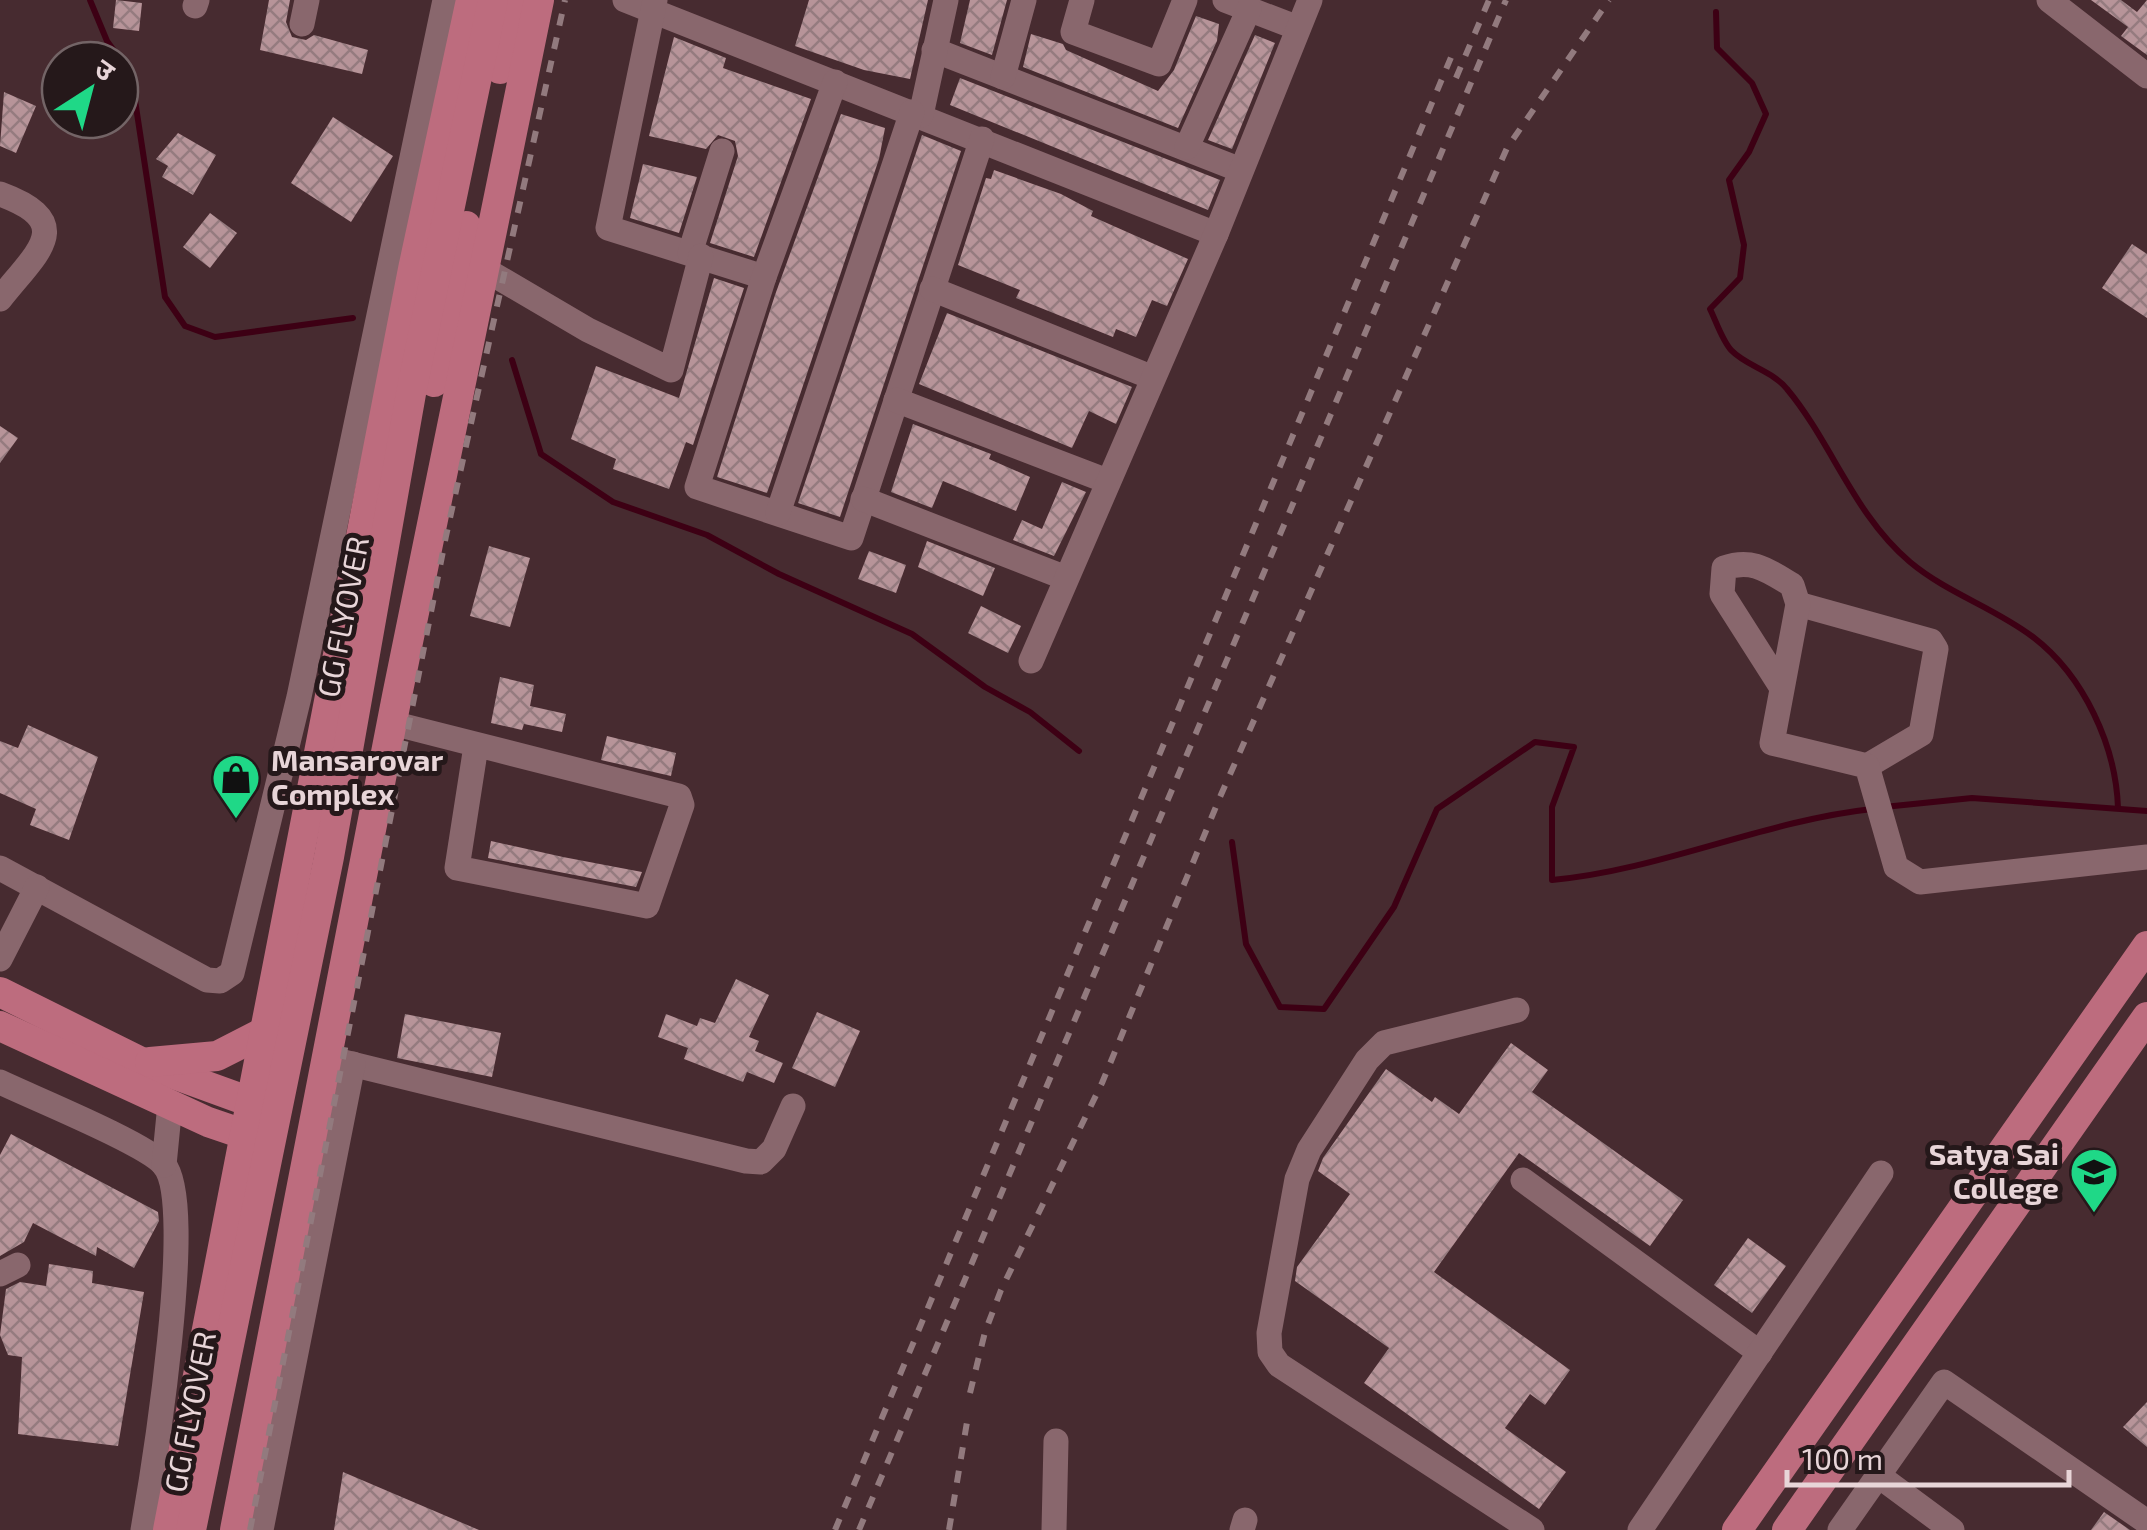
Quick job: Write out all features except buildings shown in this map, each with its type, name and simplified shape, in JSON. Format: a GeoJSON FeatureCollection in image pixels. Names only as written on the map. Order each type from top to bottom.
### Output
{"type":"FeatureCollection","features":[{"type":"Feature","properties":{"kind":"main road","name":"GG FLYOVER"},"geometry":{"type":"LineString","coordinates":[[168,1530],[412,269],[471,0]]}},
{"type":"Feature","properties":{"kind":"main road","name":"GG FLYOVER"},"geometry":{"type":"LineString","coordinates":[[191,1530],[328,858],[412,388],[494,0]]}},
{"type":"Feature","properties":{"kind":"main road"},"geometry":{"type":"LineString","coordinates":[[235,1530],[308,1119],[322,992],[367,716],[516,0]]}},
{"type":"Feature","properties":{"kind":"main road"},"geometry":{"type":"LineString","coordinates":[[308,1119],[340,1061],[392,723],[539,0]]}},
{"type":"Feature","properties":{"kind":"main road"},"geometry":{"type":"LineString","coordinates":[[1737,1530],[2147,946]]}},
{"type":"Feature","properties":{"kind":"main road"},"geometry":{"type":"LineString","coordinates":[[0,992],[142,1063],[219,1093],[308,1119]]}},
{"type":"Feature","properties":{"kind":"main road"},"geometry":{"type":"LineString","coordinates":[[142,1063],[218,1056],[253,1042],[322,992]]}},
{"type":"Feature","properties":{"kind":"main road"},"geometry":{"type":"LineString","coordinates":[[1787,1530],[2147,1017]]}},
{"type":"Feature","properties":{"kind":"main road"},"geometry":{"type":"LineString","coordinates":[[0,1026],[178,1108],[301,1151]]}},
{"type":"Feature","properties":{"kind":"main road"},"geometry":{"type":"LineString","coordinates":[[178,1108],[280,1215]]}},
{"type":"Feature","properties":{"kind":"main road"},"geometry":{"type":"LineString","coordinates":[[219,1530],[280,1215],[301,1151]]}},
{"type":"Feature","properties":{"kind":"main road"},"geometry":{"type":"LineString","coordinates":[[158,1448],[234,1448]]}},
{"type":"Feature","properties":{"kind":"street"},"geometry":{"type":"LineString","coordinates":[[0,868],[207,980],[220,981],[232,973],[299,696],[445,0]]}},
{"type":"Feature","properties":{"kind":"street"},"geometry":{"type":"LineString","coordinates":[[625,0],[654,5],[835,82],[1216,234]]}},
{"type":"Feature","properties":{"kind":"street"},"geometry":{"type":"LineString","coordinates":[[778,513],[916,113],[946,0]]}},
{"type":"Feature","properties":{"kind":"street"},"geometry":{"type":"LineString","coordinates":[[1003,77],[1024,0]]}},
{"type":"Feature","properties":{"kind":"street"},"geometry":{"type":"LineString","coordinates":[[1082,0],[1072,32],[1159,64],[1185,0]]}},
{"type":"Feature","properties":{"kind":"street"},"geometry":{"type":"LineString","coordinates":[[1030,661],[1216,234],[1238,169],[1310,0]]}},
{"type":"Feature","properties":{"kind":"street"},"geometry":{"type":"LineString","coordinates":[[2049,0],[2147,76]]}},
{"type":"Feature","properties":{"kind":"street"},"geometry":{"type":"LineString","coordinates":[[654,5],[608,228],[764,277]]}},
{"type":"Feature","properties":{"kind":"street"},"geometry":{"type":"LineString","coordinates":[[1187,147],[1237,5],[1298,28]]}},
{"type":"Feature","properties":{"kind":"street"},"geometry":{"type":"LineString","coordinates":[[934,50],[1238,169]]}},
{"type":"Feature","properties":{"kind":"street"},"geometry":{"type":"LineString","coordinates":[[835,82],[764,277],[697,486],[851,538],[982,139]]}},
{"type":"Feature","properties":{"kind":"street"},"geometry":{"type":"LineString","coordinates":[[484,269],[588,330],[671,370],[722,151]]}},
{"type":"Feature","properties":{"kind":"street"},"geometry":{"type":"LineString","coordinates":[[0,194],[38,211],[44,239],[0,299]]}},
{"type":"Feature","properties":{"kind":"street"},"geometry":{"type":"LineString","coordinates":[[932,290],[1151,376]]}},
{"type":"Feature","properties":{"kind":"street"},"geometry":{"type":"LineString","coordinates":[[896,400],[1107,481]]}},
{"type":"Feature","properties":{"kind":"street"},"geometry":{"type":"LineString","coordinates":[[863,499],[1066,578]]}},
{"type":"Feature","properties":{"kind":"street"},"geometry":{"type":"LineString","coordinates":[[1782,688],[1722,594],[1724,568],[1742,562],[1760,565],[1792,584],[1798,604],[1772,743],[1869,773]]}},
{"type":"Feature","properties":{"kind":"street"},"geometry":{"type":"LineString","coordinates":[[1798,604],[1931,641],[1936,649],[1921,734],[1869,773]]}},
{"type":"Feature","properties":{"kind":"street"},"geometry":{"type":"LineString","coordinates":[[392,723],[679,796],[682,805],[647,906],[457,868],[476,746]]}},
{"type":"Feature","properties":{"kind":"street"},"geometry":{"type":"LineString","coordinates":[[1869,773],[1896,867],[1920,882],[2147,856]]}},
{"type":"Feature","properties":{"kind":"street"},"geometry":{"type":"LineString","coordinates":[[0,958],[37,887]]}},
{"type":"Feature","properties":{"kind":"street"},"geometry":{"type":"LineString","coordinates":[[1517,1010],[1384,1043],[1367,1060],[1309,1150],[1297,1179],[1269,1332],[1270,1352],[1279,1365],[1532,1530]]}},
{"type":"Feature","properties":{"kind":"street"},"geometry":{"type":"LineString","coordinates":[[261,1530],[340,1061],[746,1161],[761,1162],[769,1156],[793,1106]]}},
{"type":"Feature","properties":{"kind":"street"},"geometry":{"type":"LineString","coordinates":[[0,1082],[164,1165]]}},
{"type":"Feature","properties":{"kind":"street"},"geometry":{"type":"LineString","coordinates":[[143,1530],[158,1448],[176,1222],[176,1197],[164,1165],[178,1108]]}},
{"type":"Feature","properties":{"kind":"street"},"geometry":{"type":"LineString","coordinates":[[1640,1530],[1882,1173]]}},
{"type":"Feature","properties":{"kind":"street"},"geometry":{"type":"LineString","coordinates":[[1523,1180],[1760,1352]]}},
{"type":"Feature","properties":{"kind":"street"},"geometry":{"type":"LineString","coordinates":[[1840,1530],[1944,1382],[2147,1522]]}},
{"type":"Feature","properties":{"kind":"street"},"geometry":{"type":"LineString","coordinates":[[1054,1530],[1056,1441]]}},
{"type":"Feature","properties":{"kind":"street"},"geometry":{"type":"LineString","coordinates":[[1879,1476],[1952,1530]]}},
{"type":"Feature","properties":{"kind":"waterway"},"geometry":{"type":"LineString","coordinates":[[90,0],[107,41],[131,74],[165,297],[185,326],[215,337],[353,318]]}},
{"type":"Feature","properties":{"kind":"waterway"},"geometry":{"type":"LineString","coordinates":[[1716,12],[1717,48],[1752,83],[1766,114],[1749,152],[1729,180],[1744,245],[1740,278],[1710,309],[1722,336],[1737,356],[1787,389],[1858,501],[1890,543],[1924,573],[2033,637],[2068,671],[2104,737],[2118,808]]}},
{"type":"Feature","properties":{"kind":"waterway"},"geometry":{"type":"LineString","coordinates":[[512,360],[541,454],[613,502],[707,535],[779,574],[912,634],[985,687],[1030,712],[1079,751]]}},
{"type":"Feature","properties":{"kind":"waterway"},"geometry":{"type":"LineString","coordinates":[[1232,842],[1246,944],[1280,1007],[1324,1009],[1394,907],[1437,809],[1535,742],[1574,747],[1552,807],[1552,880],[1593,875],[1791,824],[1872,809]]}},
{"type":"Feature","properties":{"kind":"waterway"},"geometry":{"type":"LineString","coordinates":[[1884,807],[1972,798],[2147,811]]}},
{"type":"Feature","properties":{"kind":"railway"},"geometry":{"type":"LineString","coordinates":[[250,1530],[446,536],[565,0]]}},
{"type":"Feature","properties":{"kind":"railway"},"geometry":{"type":"LineString","coordinates":[[1456,78],[1489,0]]}},
{"type":"Feature","properties":{"kind":"railway"},"geometry":{"type":"LineString","coordinates":[[859,1530],[1506,0]]}},
{"type":"Feature","properties":{"kind":"railway"},"geometry":{"type":"LineString","coordinates":[[970,1393],[985,1332],[1001,1290],[1102,1083],[1220,797],[1507,148],[1609,0]]}},
{"type":"Feature","properties":{"kind":"railway"},"geometry":{"type":"LineString","coordinates":[[835,1530],[1452,55]]}},
{"type":"Feature","properties":{"kind":"railway"},"geometry":{"type":"LineString","coordinates":[[949,1530],[968,1416]]}},
{"type":"Feature","properties":{"kind":"place","name":"Mansarovar Complex"},"geometry":{"type":"Point","coordinates":[236,820]}},
{"type":"Feature","properties":{"kind":"place","name":"Satya Sai College"},"geometry":{"type":"Point","coordinates":[2094,1214]}}]}
